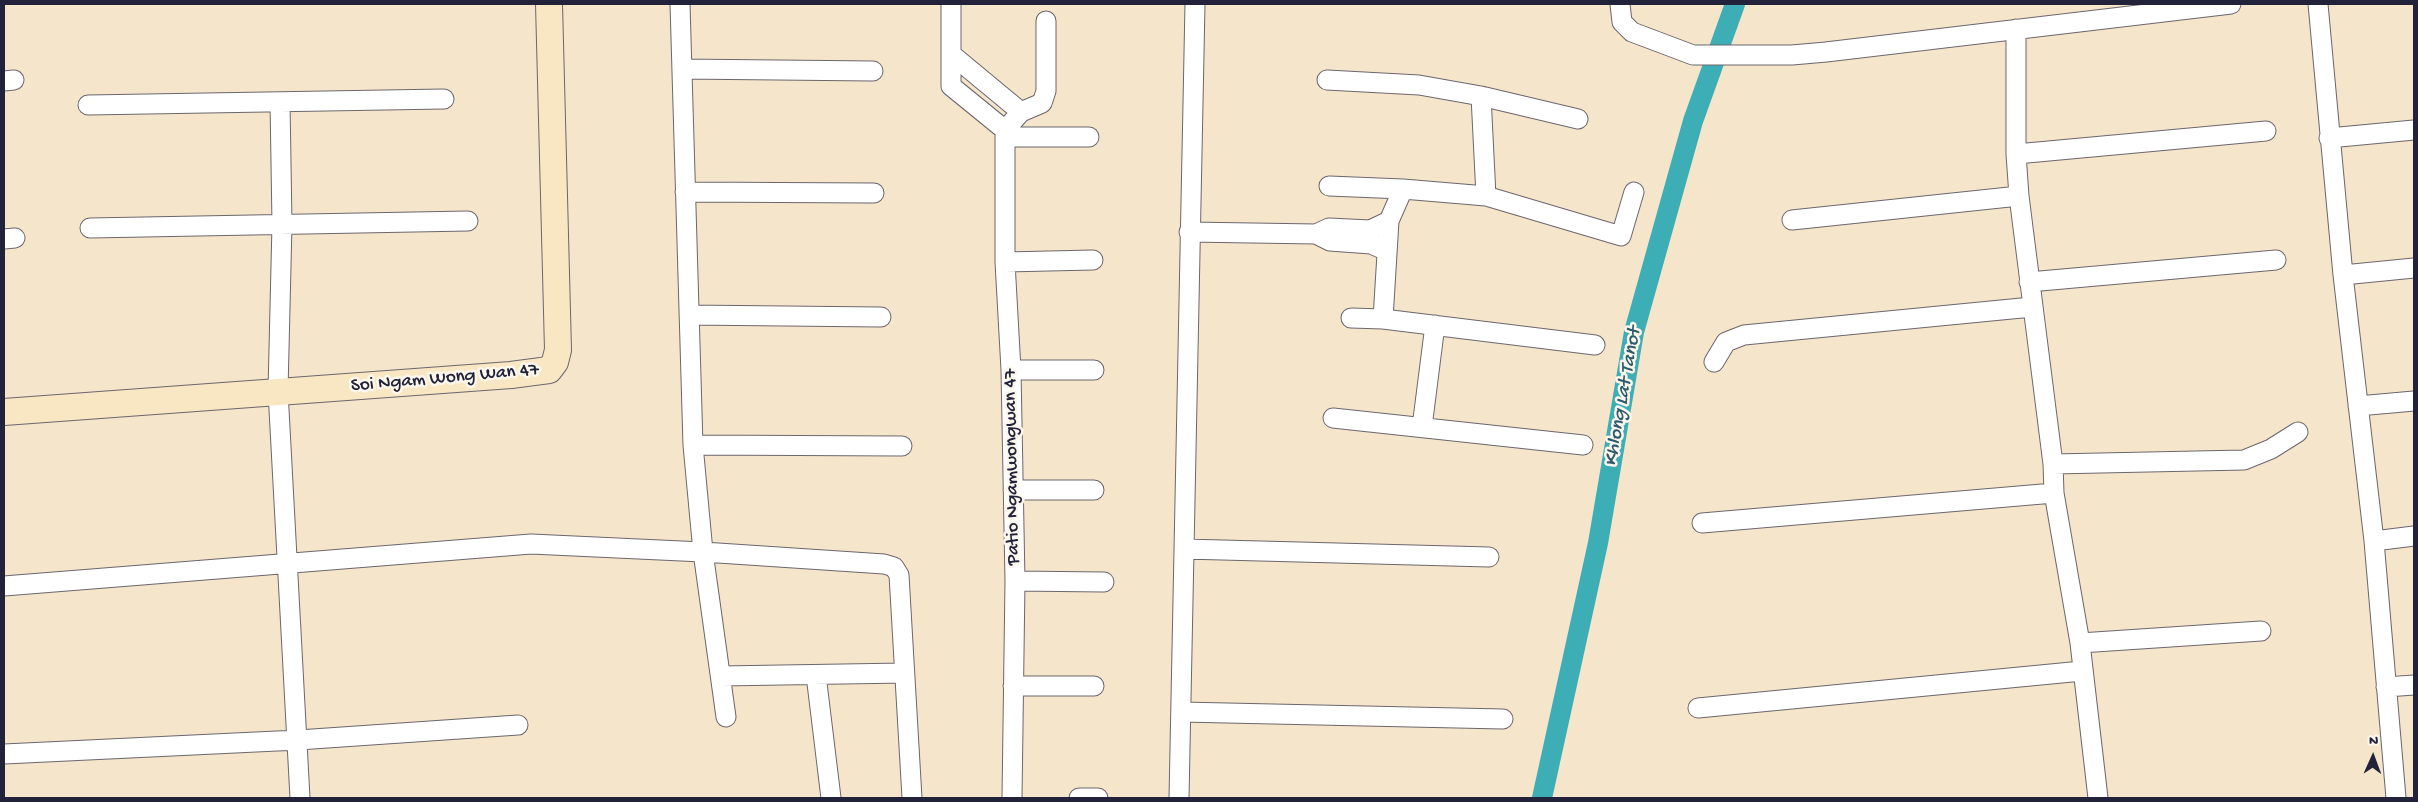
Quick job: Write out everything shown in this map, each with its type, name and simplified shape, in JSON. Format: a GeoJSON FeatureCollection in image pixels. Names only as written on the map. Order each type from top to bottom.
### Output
{"type":"FeatureCollection","features":[{"type":"Feature","properties":{"kind":"street","name":"Soi Ngam Wong Wan 47"},"geometry":{"type":"LineString","coordinates":[[4,412],[511,375],[549,370],[555,362],[558,350],[549,4]]}},
{"type":"Feature","properties":{"kind":"street"},"geometry":{"type":"LineString","coordinates":[[680,4],[692,445],[703,552],[726,717]]}},
{"type":"Feature","properties":{"kind":"street"},"geometry":{"type":"LineString","coordinates":[[951,4],[951,86],[1006,133],[1089,137]]}},
{"type":"Feature","properties":{"kind":"street"},"geometry":{"type":"LineString","coordinates":[[1180,798],[1189,232],[1195,4]]}},
{"type":"Feature","properties":{"kind":"street"},"geometry":{"type":"LineString","coordinates":[[1620,4],[1622,22],[1632,32],[1693,55],[1792,54],[2231,4]]}},
{"type":"Feature","properties":{"kind":"street"},"geometry":{"type":"LineString","coordinates":[[2318,4],[2343,275],[2374,541],[2396,798]]}},
{"type":"Feature","properties":{"kind":"street"},"geometry":{"type":"LineString","coordinates":[[1006,133],[1021,112],[1042,102],[1046,91],[1046,21]]}},
{"type":"Feature","properties":{"kind":"street"},"geometry":{"type":"LineString","coordinates":[[2016,29],[2016,154],[2019,196],[2053,464],[2054,493],[2080,643],[2098,798]]}},
{"type":"Feature","properties":{"kind":"street"},"geometry":{"type":"LineString","coordinates":[[951,54],[1021,112]]}},
{"type":"Feature","properties":{"kind":"street"},"geometry":{"type":"LineString","coordinates":[[682,69],[872,71]]}},
{"type":"Feature","properties":{"kind":"street"},"geometry":{"type":"LineString","coordinates":[[1326,80],[1419,85],[1481,96],[1578,119]]}},
{"type":"Feature","properties":{"kind":"street"},"geometry":{"type":"LineString","coordinates":[[1481,96],[1486,196]]}},
{"type":"Feature","properties":{"kind":"street"},"geometry":{"type":"LineString","coordinates":[[88,105],[444,99]]}},
{"type":"Feature","properties":{"kind":"street"},"geometry":{"type":"LineString","coordinates":[[280,102],[282,224],[278,391],[300,798]]}},
{"type":"Feature","properties":{"kind":"street"},"geometry":{"type":"LineString","coordinates":[[2329,138],[2414,130]]}},
{"type":"Feature","properties":{"kind":"street"},"geometry":{"type":"LineString","coordinates":[[2016,154],[2266,131]]}},
{"type":"Feature","properties":{"kind":"street","name":"Patio Ngamwongwan 47"},"geometry":{"type":"LineString","coordinates":[[1006,133],[1005,262],[1011,370],[1015,581],[1012,798]]}},
{"type":"Feature","properties":{"kind":"street"},"geometry":{"type":"LineString","coordinates":[[1329,186],[1403,189],[1486,196],[1621,236],[1634,192]]}},
{"type":"Feature","properties":{"kind":"street"},"geometry":{"type":"LineString","coordinates":[[1383,319],[1389,221],[1403,189]]}},
{"type":"Feature","properties":{"kind":"street"},"geometry":{"type":"LineString","coordinates":[[686,192],[874,193]]}},
{"type":"Feature","properties":{"kind":"street"},"geometry":{"type":"LineString","coordinates":[[1792,220],[2019,196]]}},
{"type":"Feature","properties":{"kind":"street"},"geometry":{"type":"LineString","coordinates":[[90,228],[468,221]]}},
{"type":"Feature","properties":{"kind":"street"},"geometry":{"type":"LineString","coordinates":[[1316,234],[1329,228],[1370,230],[1389,221]]}},
{"type":"Feature","properties":{"kind":"street"},"geometry":{"type":"LineString","coordinates":[[1189,232],[1316,234],[1330,241],[1372,244],[1386,251]]}},
{"type":"Feature","properties":{"kind":"street"},"geometry":{"type":"LineString","coordinates":[[1005,262],[1093,260]]}},
{"type":"Feature","properties":{"kind":"street"},"geometry":{"type":"LineString","coordinates":[[2029,282],[2276,260]]}},
{"type":"Feature","properties":{"kind":"street"},"geometry":{"type":"LineString","coordinates":[[2343,275],[2414,268]]}},
{"type":"Feature","properties":{"kind":"street"},"geometry":{"type":"LineString","coordinates":[[1714,362],[1726,342],[1744,335],[2032,307]]}},
{"type":"Feature","properties":{"kind":"street"},"geometry":{"type":"LineString","coordinates":[[689,315],[881,317]]}},
{"type":"Feature","properties":{"kind":"street"},"geometry":{"type":"LineString","coordinates":[[1352,318],[1383,319],[1595,345]]}},
{"type":"Feature","properties":{"kind":"street"},"geometry":{"type":"LineString","coordinates":[[1422,427],[1435,326]]}},
{"type":"Feature","properties":{"kind":"street"},"geometry":{"type":"LineString","coordinates":[[1011,370],[1094,370]]}},
{"type":"Feature","properties":{"kind":"street"},"geometry":{"type":"LineString","coordinates":[[2358,406],[2414,401]]}},
{"type":"Feature","properties":{"kind":"street"},"geometry":{"type":"LineString","coordinates":[[1333,418],[1583,445]]}},
{"type":"Feature","properties":{"kind":"street"},"geometry":{"type":"LineString","coordinates":[[2053,464],[2244,460],[2271,449],[2298,432]]}},
{"type":"Feature","properties":{"kind":"street"},"geometry":{"type":"LineString","coordinates":[[692,445],[902,446]]}},
{"type":"Feature","properties":{"kind":"street"},"geometry":{"type":"LineString","coordinates":[[1013,490],[1094,490]]}},
{"type":"Feature","properties":{"kind":"street"},"geometry":{"type":"LineString","coordinates":[[1702,523],[2054,493]]}},
{"type":"Feature","properties":{"kind":"street"},"geometry":{"type":"LineString","coordinates":[[2374,541],[2414,536]]}},
{"type":"Feature","properties":{"kind":"street"},"geometry":{"type":"LineString","coordinates":[[4,586],[288,565],[498,546],[540,545],[703,552],[894,567],[899,575],[912,798]]}},
{"type":"Feature","properties":{"kind":"street"},"geometry":{"type":"LineString","coordinates":[[1184,549],[1489,557]]}},
{"type":"Feature","properties":{"kind":"street"},"geometry":{"type":"LineString","coordinates":[[1015,581],[1104,582]]}},
{"type":"Feature","properties":{"kind":"street"},"geometry":{"type":"LineString","coordinates":[[2080,643],[2261,631]]}},
{"type":"Feature","properties":{"kind":"street"},"geometry":{"type":"LineString","coordinates":[[1698,708],[2082,671]]}},
{"type":"Feature","properties":{"kind":"street"},"geometry":{"type":"LineString","coordinates":[[721,676],[904,673]]}},
{"type":"Feature","properties":{"kind":"street"},"geometry":{"type":"LineString","coordinates":[[816,675],[831,798]]}},
{"type":"Feature","properties":{"kind":"street"},"geometry":{"type":"LineString","coordinates":[[2386,688],[2414,685]]}},
{"type":"Feature","properties":{"kind":"street"},"geometry":{"type":"LineString","coordinates":[[1014,686],[1094,686]]}},
{"type":"Feature","properties":{"kind":"street"},"geometry":{"type":"LineString","coordinates":[[1181,712],[1503,719]]}},
{"type":"Feature","properties":{"kind":"street"},"geometry":{"type":"LineString","coordinates":[[4,754],[298,740],[518,725]]}},
{"type":"Feature","properties":{"kind":"street"},"geometry":{"type":"LineString","coordinates":[[1079,798],[1098,798]]}},
{"type":"Feature","properties":{"kind":"waterway","name":"Khlong Lat Tanot"},"geometry":{"type":"LineString","coordinates":[[1542,798],[1598,543],[1634,332],[1693,121],[1735,4]]}}]}
